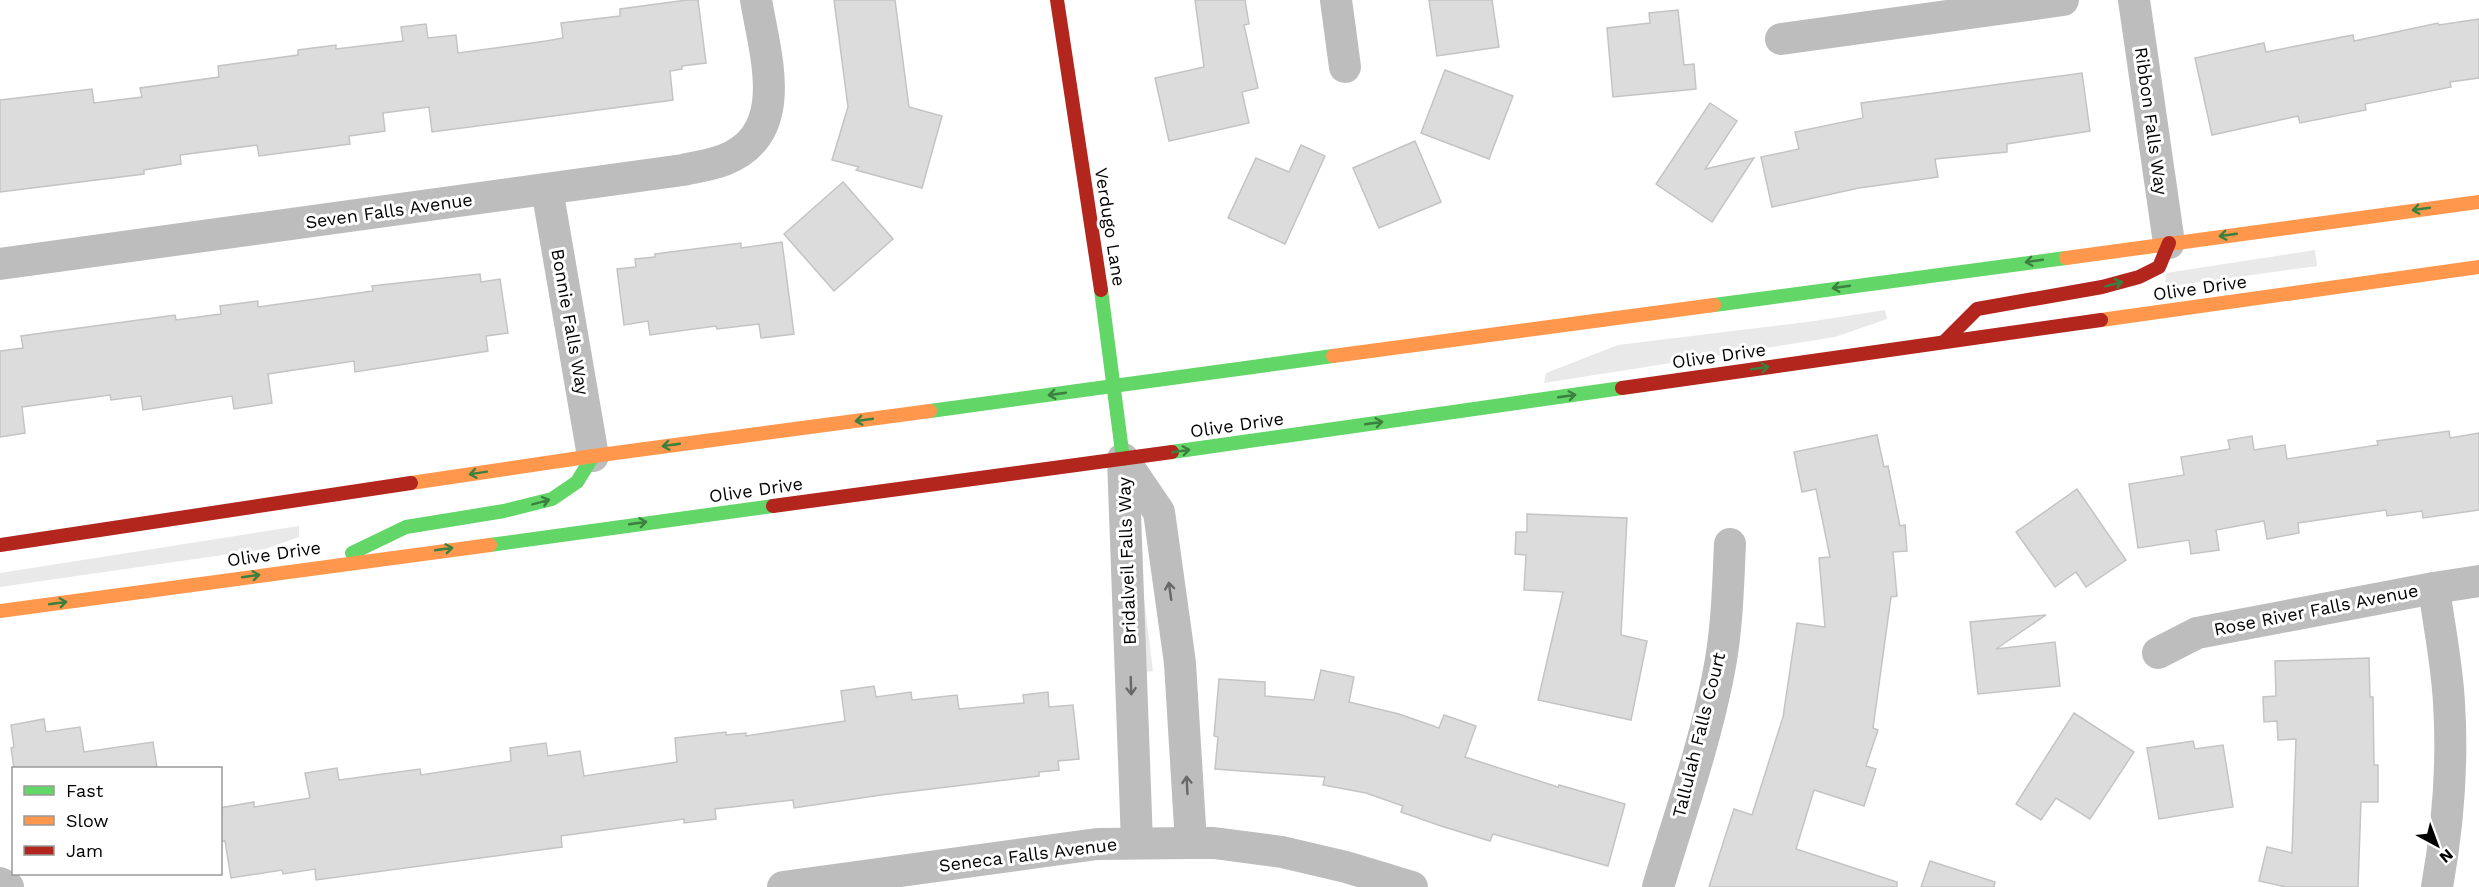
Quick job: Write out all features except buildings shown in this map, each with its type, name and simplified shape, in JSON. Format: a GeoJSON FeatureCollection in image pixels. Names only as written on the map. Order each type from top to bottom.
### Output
{"type":"FeatureCollection","features":[{"type":"Feature","properties":{"kind":"main road","name":"Verdugo Lane"},"geometry":{"type":"LineString","coordinates":[[1057,0],[1124,459]]}},
{"type":"Feature","properties":{"kind":"main road"},"geometry":{"type":"LineString","coordinates":[[0,545],[593,456],[2479,201]]}},
{"type":"Feature","properties":{"kind":"main road"},"geometry":{"type":"LineString","coordinates":[[1945,341],[1977,309],[2102,287],[2139,277],[2159,267],[2169,243]]}},
{"type":"Feature","properties":{"kind":"main road","name":"Olive Drive"},"geometry":{"type":"LineString","coordinates":[[0,611],[326,565],[1124,459],[2479,267]]}},
{"type":"Feature","properties":{"kind":"main road"},"geometry":{"type":"LineString","coordinates":[[326,565],[406,527],[504,512],[552,499],[577,482],[593,456]]}},
{"type":"Feature","properties":{"kind":"street","name":"Seven Falls Avenue"},"geometry":{"type":"LineString","coordinates":[[0,264],[683,170],[725,160],[748,145],[764,126],[770,86],[756,0]]}},
{"type":"Feature","properties":{"kind":"street"},"geometry":{"type":"LineString","coordinates":[[1336,0],[1345,67]]}},
{"type":"Feature","properties":{"kind":"street"},"geometry":{"type":"LineString","coordinates":[[1781,39],[2063,0]]}},
{"type":"Feature","properties":{"kind":"street","name":"Ribbon Falls Way"},"geometry":{"type":"LineString","coordinates":[[2134,0],[2169,243]]}},
{"type":"Feature","properties":{"kind":"street","name":"Bonnie Falls Way"},"geometry":{"type":"LineString","coordinates":[[547,189],[593,456]]}},
{"type":"Feature","properties":{"kind":"street","name":"Bridalveil Falls Way"},"geometry":{"type":"LineString","coordinates":[[1124,459],[1137,843]]}},
{"type":"Feature","properties":{"kind":"street","name":"Bridalveil Falls Way"},"geometry":{"type":"LineString","coordinates":[[1124,459],[1159,512],[1180,663],[1191,843]]}},
{"type":"Feature","properties":{"kind":"street","name":"Tallulah Falls Court"},"geometry":{"type":"LineString","coordinates":[[1658,887],[1701,743],[1718,676],[1727,608],[1730,544]]}},
{"type":"Feature","properties":{"kind":"street","name":"Rose River Falls Avenue"},"geometry":{"type":"LineString","coordinates":[[2158,653],[2197,633],[2479,581]]}},
{"type":"Feature","properties":{"kind":"street"},"geometry":{"type":"LineString","coordinates":[[2434,588],[2449,701],[2451,766],[2446,834],[2438,887]]}},
{"type":"Feature","properties":{"kind":"street","name":"Seneca Falls Avenue"},"geometry":{"type":"LineString","coordinates":[[783,887],[1097,844],[1137,843],[1214,843],[1282,852],[1346,867],[1412,887]]}},
{"type":"Feature","properties":{"kind":"street"},"geometry":{"type":"LineString","coordinates":[[0,883],[8,887]]}},
{"type":"Feature","properties":{"kind":"shaded area"},"geometry":{"type":"Polygon","coordinates":[[[2315,250],[2317,266],[2165,287],[2166,273],[2315,250]]]}},
{"type":"Feature","properties":{"kind":"shaded area"},"geometry":{"type":"Polygon","coordinates":[[[1885,310],[1887,319],[1835,337],[1544,383],[1546,373],[1618,345],[1885,310]]]}},
{"type":"Feature","properties":{"kind":"shaded area"},"geometry":{"type":"Polygon","coordinates":[[[299,526],[299,537],[265,549],[0,587],[0,573],[299,526]]]}},
{"type":"Feature","properties":{"kind":"shaded area"},"geometry":{"type":"Polygon","coordinates":[[[1139,558],[1153,671],[1143,672],[1139,558]]]}},
{"type":"Feature","properties":{"kind":"traffic: fast"},"geometry":{"type":"LineString","coordinates":[[1714,305],[2066,258]]}},
{"type":"Feature","properties":{"kind":"traffic: fast"},"geometry":{"type":"LineString","coordinates":[[1101,290],[1123,459]]}},
{"type":"Feature","properties":{"kind":"traffic: fast"},"geometry":{"type":"LineString","coordinates":[[930,411],[1333,356]]}},
{"type":"Feature","properties":{"kind":"traffic: fast"},"geometry":{"type":"LineString","coordinates":[[1172,452],[1622,388]]}},
{"type":"Feature","properties":{"kind":"traffic: fast"},"geometry":{"type":"LineString","coordinates":[[352,553],[406,527],[504,511],[552,499],[577,482],[593,456]]}},
{"type":"Feature","properties":{"kind":"traffic: fast"},"geometry":{"type":"LineString","coordinates":[[490,545],[773,506]]}},
{"type":"Feature","properties":{"kind":"traffic: slow"},"geometry":{"type":"LineString","coordinates":[[2066,258],[2479,202]]}},
{"type":"Feature","properties":{"kind":"traffic: slow"},"geometry":{"type":"LineString","coordinates":[[2101,320],[2479,267]]}},
{"type":"Feature","properties":{"kind":"traffic: slow"},"geometry":{"type":"LineString","coordinates":[[1333,356],[1714,305]]}},
{"type":"Feature","properties":{"kind":"traffic: slow"},"geometry":{"type":"LineString","coordinates":[[411,483],[930,411]]}},
{"type":"Feature","properties":{"kind":"traffic: slow"},"geometry":{"type":"LineString","coordinates":[[0,611],[490,545]]}},
{"type":"Feature","properties":{"kind":"traffic: jam"},"geometry":{"type":"LineString","coordinates":[[1057,0],[1101,290]]}},
{"type":"Feature","properties":{"kind":"traffic: jam"},"geometry":{"type":"LineString","coordinates":[[1945,341],[1977,309],[2102,287],[2139,277],[2159,267],[2169,243]]}},
{"type":"Feature","properties":{"kind":"traffic: jam"},"geometry":{"type":"LineString","coordinates":[[1622,388],[2101,320]]}},
{"type":"Feature","properties":{"kind":"traffic: jam"},"geometry":{"type":"LineString","coordinates":[[773,506],[1172,452]]}},
{"type":"Feature","properties":{"kind":"traffic: jam"},"geometry":{"type":"LineString","coordinates":[[0,545],[411,483]]}}]}
